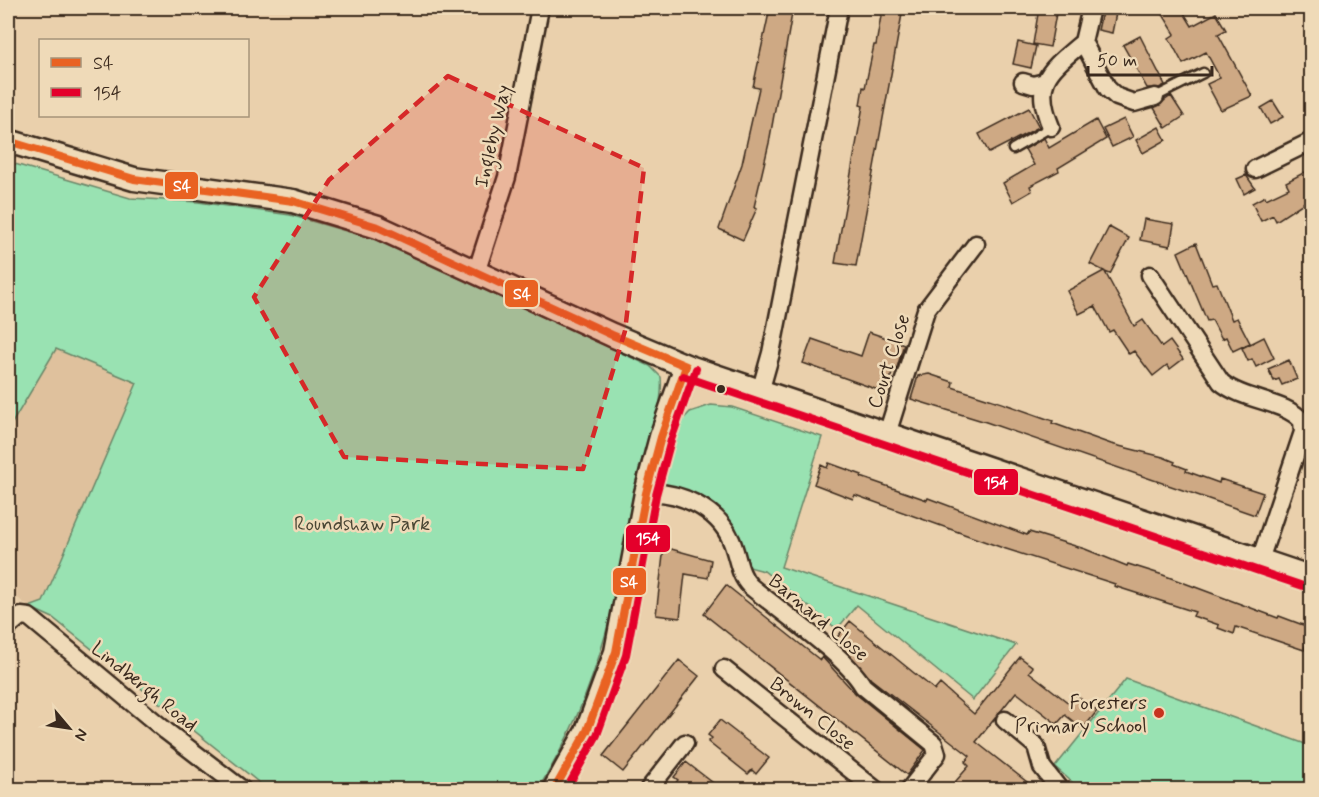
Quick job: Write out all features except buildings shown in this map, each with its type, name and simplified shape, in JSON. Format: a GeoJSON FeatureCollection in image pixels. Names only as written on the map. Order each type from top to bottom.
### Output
{"type":"FeatureCollection","features":[{"type":"Feature","properties":{"kind":"main road"},"geometry":{"type":"LineString","coordinates":[[8,141],[134,179],[293,201],[378,227],[612,335],[687,366],[1311,578]]}},
{"type":"Feature","properties":{"kind":"main road"},"geometry":{"type":"LineString","coordinates":[[554,789],[587,731],[616,652],[646,493],[661,437],[687,366]]}},
{"type":"Feature","properties":{"kind":"street","name":"Ingleby Way"},"geometry":{"type":"LineString","coordinates":[[476,273],[507,177],[540,8]]}},
{"type":"Feature","properties":{"kind":"street"},"geometry":{"type":"LineString","coordinates":[[760,392],[771,353],[839,8]]}},
{"type":"Feature","properties":{"kind":"street"},"geometry":{"type":"LineString","coordinates":[[1051,127],[1042,106],[1045,82],[1057,64],[1083,42],[1091,8]]}},
{"type":"Feature","properties":{"kind":"street"},"geometry":{"type":"LineString","coordinates":[[1083,42],[1100,77],[1117,98],[1134,104],[1155,97]]}},
{"type":"Feature","properties":{"kind":"street"},"geometry":{"type":"LineString","coordinates":[[1023,82],[1033,85],[1045,82]]}},
{"type":"Feature","properties":{"kind":"street"},"geometry":{"type":"LineString","coordinates":[[1255,170],[1311,141]]}},
{"type":"Feature","properties":{"kind":"street","name":"Court Close"},"geometry":{"type":"LineString","coordinates":[[887,434],[926,310],[975,244]]}},
{"type":"Feature","properties":{"kind":"street"},"geometry":{"type":"LineString","coordinates":[[1150,275],[1221,382],[1235,392],[1294,413],[1302,421],[1303,432],[1260,560]]}},
{"type":"Feature","properties":{"kind":"street","name":"Barnard Close"},"geometry":{"type":"LineString","coordinates":[[646,493],[676,496],[713,515],[727,531],[741,573],[750,586],[835,655],[859,677],[863,686],[934,744],[937,754],[909,789]]}},
{"type":"Feature","properties":{"kind":"street","name":"Lindbergh Road"},"geometry":{"type":"LineString","coordinates":[[8,627],[21,616],[29,617],[166,730],[243,789]]}},
{"type":"Feature","properties":{"kind":"street","name":"Brown Close"},"geometry":{"type":"LineString","coordinates":[[724,669],[876,789]]}},
{"type":"Feature","properties":{"kind":"street"},"geometry":{"type":"LineString","coordinates":[[1005,720],[1036,746],[1042,767],[1060,789]]}},
{"type":"Feature","properties":{"kind":"street"},"geometry":{"type":"LineString","coordinates":[[648,789],[685,743]]}},
{"type":"Feature","properties":{"kind":"lane"},"geometry":{"type":"LineString","coordinates":[[1155,97],[1203,74]]}},
{"type":"Feature","properties":{"kind":"lane"},"geometry":{"type":"LineString","coordinates":[[1013,149],[1051,127]]}},
{"type":"Feature","properties":{"kind":"highlighted area"},"geometry":{"type":"Polygon","coordinates":[[[448,76],[644,168],[625,331],[583,469],[344,457],[254,297],[329,180],[448,76]]]}},
{"type":"Feature","properties":{"kind":"shaded area"},"geometry":{"type":"Polygon","coordinates":[[[56,349],[138,383],[43,602],[29,607],[8,590],[8,430],[56,349]]]}},
{"type":"Feature","properties":{"kind":"green space","name":"Roundshaw Park"},"geometry":{"type":"Polygon","coordinates":[[[8,162],[130,198],[198,202],[290,215],[374,239],[650,366],[661,377],[658,412],[639,469],[605,636],[582,704],[562,748],[538,789],[267,789],[53,618],[29,607],[43,602],[137,383],[56,349],[8,430],[8,162]]]}},
{"type":"Feature","properties":{"kind":"green space"},"geometry":{"type":"Polygon","coordinates":[[[711,405],[732,407],[822,437],[781,567],[1016,645],[973,700],[857,605],[837,629],[764,571],[749,567],[735,532],[717,511],[692,497],[658,483],[677,426],[690,412],[711,405]]]}},
{"type":"Feature","properties":{"kind":"green space","name":"Foresters Primary School"},"geometry":{"type":"Polygon","coordinates":[[[1126,679],[1311,746],[1311,789],[1080,789],[1055,767],[1126,679]]]}},
{"type":"Feature","properties":{"kind":"transit line","name":"S4"},"geometry":{"type":"LineString","coordinates":[[8,141],[134,179],[293,201],[378,227],[612,335],[686,366]]}},
{"type":"Feature","properties":{"kind":"transit line","name":"S4"},"geometry":{"type":"LineString","coordinates":[[554,790],[587,731],[616,652],[646,493],[661,437],[686,366]]}},
{"type":"Feature","properties":{"kind":"transit line","name":"154"},"geometry":{"type":"LineString","coordinates":[[566,790],[597,735],[626,655],[656,495],[671,440],[696,369]]}},
{"type":"Feature","properties":{"kind":"transit line","name":"154"},"geometry":{"type":"LineString","coordinates":[[683,376],[1309,588]]}},
{"type":"Feature","properties":{"kind":"place","name":"Foresters Primary School"},"geometry":{"type":"Point","coordinates":[1159,713]}}]}
